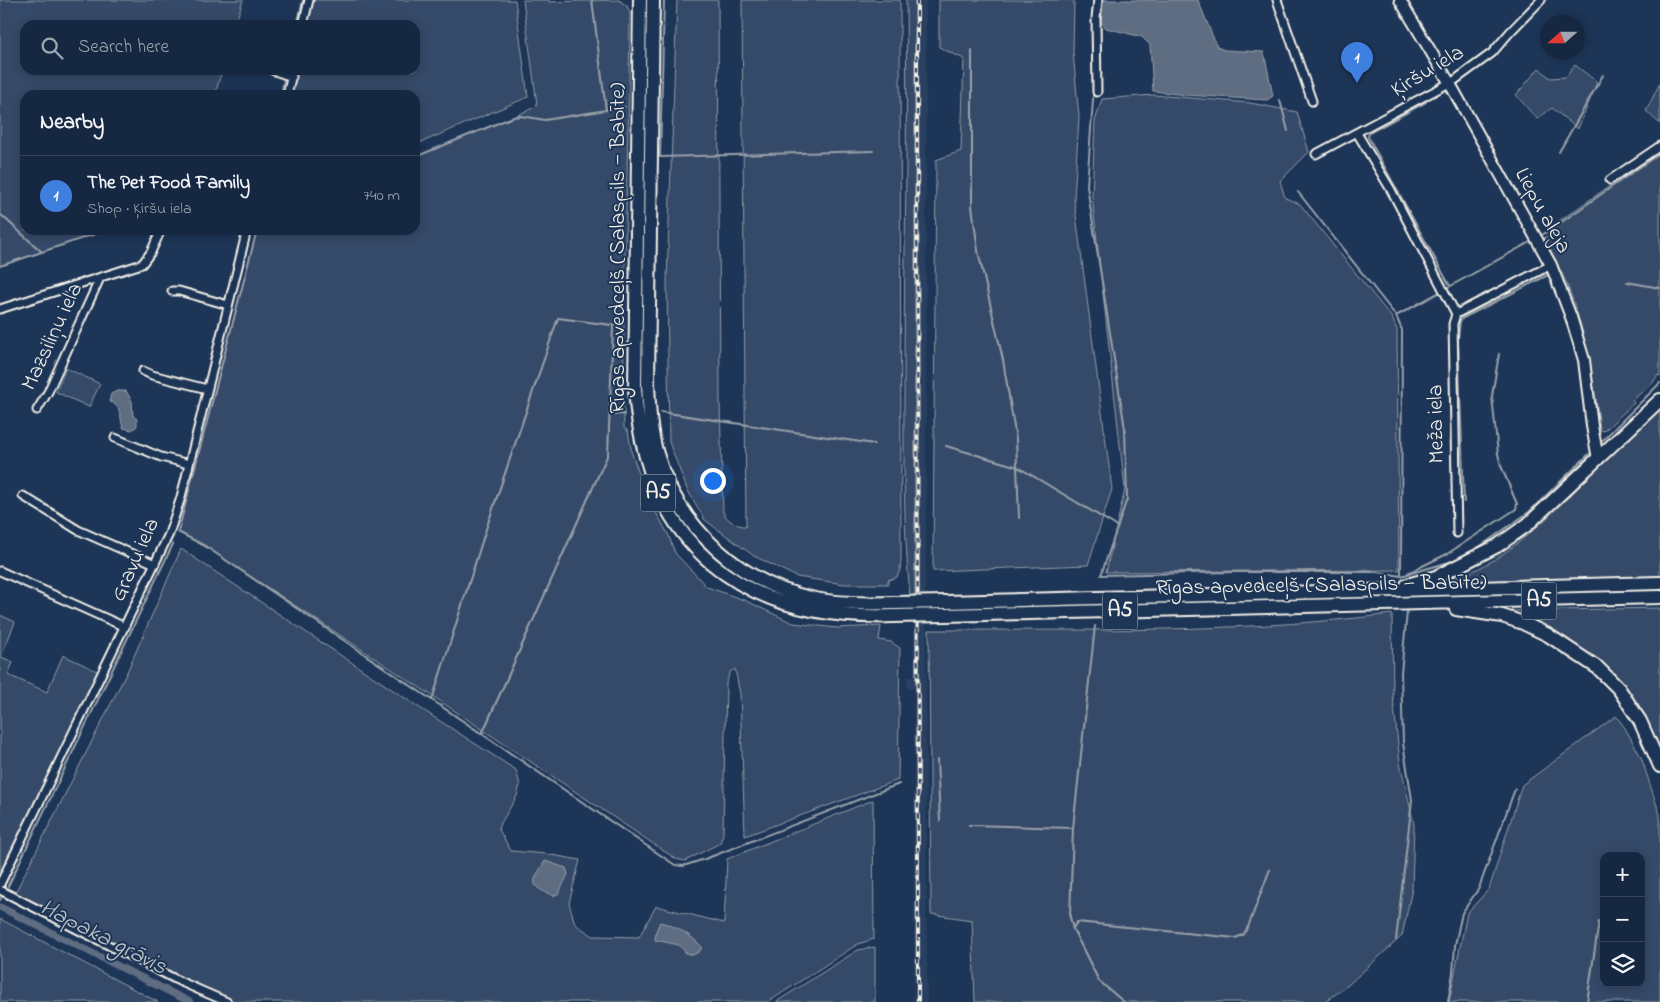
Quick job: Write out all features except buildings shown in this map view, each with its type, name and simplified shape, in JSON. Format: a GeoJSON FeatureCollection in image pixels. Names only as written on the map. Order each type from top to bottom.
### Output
{"type":"FeatureCollection","features":[{"type":"Feature","properties":{"kind":"highway","name":"Rīgas apvedceļš (Salaspils — Babīte)"},"geometry":{"type":"LineString","coordinates":[[640,0],[635,388],[641,440],[653,481],[669,514],[686,537],[712,563],[744,585],[779,602],[813,612],[853,616],[894,610],[1419,604],[1660,598]]}},
{"type":"Feature","properties":{"kind":"highway","name":"Rīgas apvedceļš (Salaspils — Babīte)"},"geometry":{"type":"LineString","coordinates":[[653,0],[648,383],[651,430],[665,479],[682,511],[698,531],[728,559],[752,575],[777,588],[814,599],[894,610]]}},
{"type":"Feature","properties":{"kind":"highway"},"geometry":{"type":"LineString","coordinates":[[1382,591],[1436,577],[1497,546],[1526,525],[1660,400]]}},
{"type":"Feature","properties":{"kind":"highway","name":"Rīgas apvedceļš (Salaspils — Babīte)"},"geometry":{"type":"LineString","coordinates":[[946,609],[1382,591],[1602,583],[1660,583]]}},
{"type":"Feature","properties":{"kind":"highway"},"geometry":{"type":"LineString","coordinates":[[1419,604],[1502,616],[1548,635],[1573,651],[1598,668],[1619,689],[1640,721],[1660,766]]}},
{"type":"Feature","properties":{"kind":"street"},"geometry":{"type":"LineString","coordinates":[[304,20],[309,0]]}},
{"type":"Feature","properties":{"kind":"street"},"geometry":{"type":"LineString","coordinates":[[1097,92],[1096,18],[1098,0]]}},
{"type":"Feature","properties":{"kind":"street"},"geometry":{"type":"LineString","coordinates":[[1276,0],[1312,101]]}},
{"type":"Feature","properties":{"kind":"street","name":"Liepu aleja"},"geometry":{"type":"LineString","coordinates":[[1400,0],[1449,82],[1551,265],[1571,317],[1584,360],[1598,459]]}},
{"type":"Feature","properties":{"kind":"street","name":"Ķiršu iela"},"geometry":{"type":"LineString","coordinates":[[1316,154],[1449,82],[1492,53],[1541,0]]}},
{"type":"Feature","properties":{"kind":"street"},"geometry":{"type":"LineString","coordinates":[[288,90],[292,75]]}},
{"type":"Feature","properties":{"kind":"street"},"geometry":{"type":"LineString","coordinates":[[1356,133],[1391,190],[1456,314],[1551,265]]}},
{"type":"Feature","properties":{"kind":"street"},"geometry":{"type":"LineString","coordinates":[[1610,180],[1660,146]]}},
{"type":"Feature","properties":{"kind":"street"},"geometry":{"type":"LineString","coordinates":[[0,309],[142,264],[151,252],[159,235]]}},
{"type":"Feature","properties":{"kind":"street","name":"Gravu iela"},"geometry":{"type":"LineString","coordinates":[[0,884],[169,534],[181,497],[246,235]]}},
{"type":"Feature","properties":{"kind":"street","name":"Mazsiliņu iela"},"geometry":{"type":"LineString","coordinates":[[37,410],[48,392],[100,278]]}},
{"type":"Feature","properties":{"kind":"street"},"geometry":{"type":"LineString","coordinates":[[172,291],[228,305]]}},
{"type":"Feature","properties":{"kind":"street","name":"Meža iela"},"geometry":{"type":"LineString","coordinates":[[1456,314],[1452,324],[1457,533]]}},
{"type":"Feature","properties":{"kind":"street"},"geometry":{"type":"LineString","coordinates":[[143,371],[208,389]]}},
{"type":"Feature","properties":{"kind":"street"},"geometry":{"type":"LineString","coordinates":[[115,438],[161,457],[189,464]]}},
{"type":"Feature","properties":{"kind":"street"},"geometry":{"type":"LineString","coordinates":[[24,496],[78,530],[155,564]]}},
{"type":"Feature","properties":{"kind":"street"},"geometry":{"type":"LineString","coordinates":[[0,571],[125,627]]}},
{"type":"Feature","properties":{"kind":"street"},"geometry":{"type":"LineString","coordinates":[[0,890],[179,981],[227,1002]]}},
{"type":"Feature","properties":{"kind":"shaded area"},"geometry":{"type":"Polygon","coordinates":[[[0,0],[243,0],[237,20],[20,20],[20,75],[221,75],[216,90],[20,90],[20,235],[92,235],[0,266],[0,0]]]}},
{"type":"Feature","properties":{"kind":"shaded area"},"geometry":{"type":"Polygon","coordinates":[[[312,0],[515,0],[528,97],[420,143],[420,90],[292,90],[295,75],[420,75],[420,20],[307,20],[312,0]]]}},
{"type":"Feature","properties":{"kind":"shaded area"},"geometry":{"type":"Polygon","coordinates":[[[523,0],[549,0],[549,2],[619,0],[627,6],[630,13],[624,324],[624,428],[628,431],[632,454],[647,496],[668,534],[675,553],[707,587],[744,600],[793,623],[837,628],[881,626],[879,640],[891,642],[900,648],[898,780],[745,836],[740,694],[735,669],[730,672],[726,683],[723,834],[720,843],[685,861],[676,859],[206,547],[178,532],[256,235],[420,235],[420,155],[513,117],[533,108],[537,104],[523,0]]]}},
{"type":"Feature","properties":{"kind":"shaded area"},"geometry":{"type":"Polygon","coordinates":[[[677,0],[718,0],[720,403],[723,512],[732,522],[746,527],[742,0],[900,0],[901,559],[897,577],[888,580],[888,584],[844,584],[797,577],[754,556],[705,520],[687,489],[669,442],[667,279],[677,0]]]}},
{"type":"Feature","properties":{"kind":"shaded area"},"geometry":{"type":"Polygon","coordinates":[[[906,0],[915,0],[915,596],[910,596],[904,490],[906,0]]]}},
{"type":"Feature","properties":{"kind":"shaded area"},"geometry":{"type":"Polygon","coordinates":[[[915,0],[926,0],[926,563],[925,596],[915,597],[915,0]]]}},
{"type":"Feature","properties":{"kind":"shaded area"},"geometry":{"type":"Polygon","coordinates":[[[939,0],[1074,0],[1073,52],[1079,117],[1074,200],[1112,489],[1088,565],[933,571],[936,160],[961,151],[964,59],[939,47],[939,0]]]}},
{"type":"Feature","properties":{"kind":"shaded area"},"geometry":{"type":"Polygon","coordinates":[[[1103,0],[1198,0],[1217,47],[1224,50],[1264,52],[1273,96],[1267,100],[1153,91],[1150,45],[1142,37],[1106,28],[1101,22],[1103,0]]]}},
{"type":"Feature","properties":{"kind":"shaded area"},"geometry":{"type":"Polygon","coordinates":[[[1575,65],[1597,82],[1578,129],[1552,108],[1537,119],[1516,95],[1539,68],[1550,78],[1566,77],[1575,65]]]}},
{"type":"Feature","properties":{"kind":"shaded area"},"geometry":{"type":"Polygon","coordinates":[[[1660,83],[1660,124],[1646,111],[1660,83]]]}},
{"type":"Feature","properties":{"kind":"shaded area"},"geometry":{"type":"Polygon","coordinates":[[[1154,95],[1250,103],[1297,112],[1309,152],[1280,181],[1285,198],[1300,204],[1392,318],[1397,330],[1399,570],[1106,572],[1125,489],[1092,196],[1095,121],[1102,99],[1154,95]]]}},
{"type":"Feature","properties":{"kind":"shaded area"},"geometry":{"type":"Polygon","coordinates":[[[1660,151],[1660,376],[1658,375],[1651,385],[1632,400],[1634,403],[1604,431],[1600,430],[1592,376],[1574,304],[1568,287],[1544,238],[1550,234],[1546,230],[1660,151]]]}},
{"type":"Feature","properties":{"kind":"shaded area"},"geometry":{"type":"Polygon","coordinates":[[[66,368],[100,384],[89,407],[56,392],[66,368]]]}},
{"type":"Feature","properties":{"kind":"shaded area"},"geometry":{"type":"Polygon","coordinates":[[[117,391],[126,391],[132,401],[133,416],[137,419],[137,426],[132,430],[123,428],[118,408],[109,402],[111,394],[117,391]]]}},
{"type":"Feature","properties":{"kind":"shaded area"},"geometry":{"type":"Polygon","coordinates":[[[1660,407],[1660,576],[1436,583],[1458,577],[1479,568],[1518,543],[1554,511],[1660,407]]]}},
{"type":"Feature","properties":{"kind":"shaded area"},"geometry":{"type":"Polygon","coordinates":[[[181,549],[516,770],[520,785],[517,796],[498,828],[511,851],[546,854],[580,860],[569,903],[575,924],[593,936],[639,937],[656,906],[724,923],[727,859],[873,800],[874,939],[858,944],[768,1002],[236,1002],[185,979],[15,893],[127,672],[181,549]]]}},
{"type":"Feature","properties":{"kind":"shaded area"},"geometry":{"type":"Polygon","coordinates":[[[1660,608],[1660,752],[1602,664],[1564,636],[1537,621],[1511,611],[1660,608]]]}},
{"type":"Feature","properties":{"kind":"shaded area"},"geometry":{"type":"Polygon","coordinates":[[[1392,614],[1393,697],[1400,763],[1414,824],[1412,889],[1402,936],[1348,985],[1325,1002],[975,1002],[972,920],[931,914],[929,630],[1103,630],[1277,625],[1392,614]]]}},
{"type":"Feature","properties":{"kind":"shaded area"},"geometry":{"type":"Polygon","coordinates":[[[0,615],[15,622],[1,657],[13,662],[8,675],[47,692],[63,655],[99,672],[0,876],[0,615]]]}},
{"type":"Feature","properties":{"kind":"shaded area"},"geometry":{"type":"Polygon","coordinates":[[[914,622],[926,622],[927,1002],[914,1002],[914,689],[907,688],[907,677],[914,677],[914,622]]]}},
{"type":"Feature","properties":{"kind":"shaded area"},"geometry":{"type":"Polygon","coordinates":[[[1616,716],[1641,757],[1660,815],[1660,1002],[1449,1002],[1467,913],[1489,889],[1522,785],[1616,716]]]}},
{"type":"Feature","properties":{"kind":"shaded area"},"geometry":{"type":"Polygon","coordinates":[[[545,861],[566,868],[568,874],[559,893],[554,896],[539,889],[534,883],[545,861]]]}},
{"type":"Feature","properties":{"kind":"shaded area"},"geometry":{"type":"Polygon","coordinates":[[[0,919],[158,1002],[0,1002],[0,919]]]}},
{"type":"Feature","properties":{"kind":"shaded area"},"geometry":{"type":"Polygon","coordinates":[[[660,922],[688,935],[702,947],[700,951],[693,955],[686,953],[679,945],[655,940],[660,922]]]}},
{"type":"Feature","properties":{"kind":"shaded area"},"geometry":{"type":"Polygon","coordinates":[[[875,947],[875,1002],[776,1002],[858,950],[875,947]]]}},
{"type":"Feature","properties":{"kind":"waterway"},"geometry":{"type":"LineString","coordinates":[[298,20],[303,0]]}},
{"type":"Feature","properties":{"kind":"waterway"},"geometry":{"type":"LineString","coordinates":[[592,0],[606,110]]}},
{"type":"Feature","properties":{"kind":"waterway"},"geometry":{"type":"LineString","coordinates":[[664,0],[660,157],[873,151]]}},
{"type":"Feature","properties":{"kind":"waterway"},"geometry":{"type":"LineString","coordinates":[[1093,0],[1093,18]]}},
{"type":"Feature","properties":{"kind":"waterway"},"geometry":{"type":"LineString","coordinates":[[1092,47],[1093,25]]}},
{"type":"Feature","properties":{"kind":"waterway"},"geometry":{"type":"LineString","coordinates":[[972,50],[972,206],[978,251],[1003,360],[1016,439],[1019,518]]}},
{"type":"Feature","properties":{"kind":"waterway"},"geometry":{"type":"LineString","coordinates":[[1093,56],[1093,100],[1087,186],[1125,429],[1127,499],[1101,575],[1233,572],[1378,572],[1401,576],[1453,561],[1466,555]]}},
{"type":"Feature","properties":{"kind":"waterway"},"geometry":{"type":"LineString","coordinates":[[1559,152],[1603,75]]}},
{"type":"Feature","properties":{"kind":"waterway"},"geometry":{"type":"LineString","coordinates":[[282,90],[284,80]]}},
{"type":"Feature","properties":{"kind":"waterway"},"geometry":{"type":"LineString","coordinates":[[1280,100],[1288,131]]}},
{"type":"Feature","properties":{"kind":"waterway"},"geometry":{"type":"LineString","coordinates":[[1426,102],[1369,133],[1368,137],[1450,286]]}},
{"type":"Feature","properties":{"kind":"waterway"},"geometry":{"type":"LineString","coordinates":[[420,155],[513,117],[521,116],[545,120],[625,107]]}},
{"type":"Feature","properties":{"kind":"waterway"},"geometry":{"type":"LineString","coordinates":[[1540,236],[1660,153]]}},
{"type":"Feature","properties":{"kind":"waterway"},"geometry":{"type":"LineString","coordinates":[[1298,192],[1396,316],[1402,330],[1401,576]]}},
{"type":"Feature","properties":{"kind":"waterway"},"geometry":{"type":"LineString","coordinates":[[0,214],[20,232]]}},
{"type":"Feature","properties":{"kind":"waterway"},"geometry":{"type":"LineString","coordinates":[[23,235],[42,252]]}},
{"type":"Feature","properties":{"kind":"waterway"},"geometry":{"type":"LineString","coordinates":[[0,266],[92,235]]}},
{"type":"Feature","properties":{"kind":"waterway"},"geometry":{"type":"LineString","coordinates":[[256,235],[178,532],[205,546],[675,865],[683,866],[705,859],[899,784]]}},
{"type":"Feature","properties":{"kind":"waterway"},"geometry":{"type":"LineString","coordinates":[[1447,288],[1530,242]]}},
{"type":"Feature","properties":{"kind":"waterway"},"geometry":{"type":"LineString","coordinates":[[1464,502],[1458,338],[1460,321],[1548,275]]}},
{"type":"Feature","properties":{"kind":"waterway"},"geometry":{"type":"LineString","coordinates":[[1627,282],[1660,288]]}},
{"type":"Feature","properties":{"kind":"waterway"},"geometry":{"type":"LineString","coordinates":[[1396,316],[1442,291]]}},
{"type":"Feature","properties":{"kind":"waterway"},"geometry":{"type":"LineString","coordinates":[[432,700],[486,529],[558,318],[619,326]]}},
{"type":"Feature","properties":{"kind":"waterway"},"geometry":{"type":"LineString","coordinates":[[482,734],[608,454],[613,326]]}},
{"type":"Feature","properties":{"kind":"waterway"},"geometry":{"type":"LineString","coordinates":[[1408,573],[1447,554],[1516,509],[1517,504],[1498,454],[1492,396],[1499,354]]}},
{"type":"Feature","properties":{"kind":"waterway"},"geometry":{"type":"LineString","coordinates":[[1602,441],[1660,383]]}},
{"type":"Feature","properties":{"kind":"waterway"},"geometry":{"type":"LineString","coordinates":[[661,412],[874,444]]}},
{"type":"Feature","properties":{"kind":"waterway"},"geometry":{"type":"LineString","coordinates":[[610,415],[624,414]]}},
{"type":"Feature","properties":{"kind":"waterway"},"geometry":{"type":"LineString","coordinates":[[946,446],[1018,467],[1118,527]]}},
{"type":"Feature","properties":{"kind":"waterway"},"geometry":{"type":"LineString","coordinates":[[1475,550],[1529,512],[1589,454]]}},
{"type":"Feature","properties":{"kind":"waterway"},"geometry":{"type":"LineString","coordinates":[[8,886],[173,544]]}},
{"type":"Feature","properties":{"kind":"waterway"},"geometry":{"type":"LineString","coordinates":[[1396,940],[1412,800],[1403,743],[1401,673],[1407,612]]}},
{"type":"Feature","properties":{"kind":"waterway"},"geometry":{"type":"LineString","coordinates":[[1095,626],[1073,828],[1070,917],[1073,929],[1099,981],[1124,1002]]}},
{"type":"Feature","properties":{"kind":"waterway"},"geometry":{"type":"LineString","coordinates":[[937,760],[940,821]]}},
{"type":"Feature","properties":{"kind":"waterway"},"geometry":{"type":"LineString","coordinates":[[1448,1002],[1455,945],[1462,913],[1479,888],[1515,789]]}},
{"type":"Feature","properties":{"kind":"waterway"},"geometry":{"type":"LineString","coordinates":[[969,825],[1073,828]]}},
{"type":"Feature","properties":{"kind":"waterway"},"geometry":{"type":"LineString","coordinates":[[1073,928],[1077,922],[1235,938],[1243,935],[1248,927],[1270,869]]}},
{"type":"Feature","properties":{"kind":"waterway","name":"Hapaka grāvis"},"geometry":{"type":"LineString","coordinates":[[0,907],[190,1002]]}},
{"type":"Feature","properties":{"kind":"waterway"},"geometry":{"type":"LineString","coordinates":[[1587,1002],[1599,921]]}},
{"type":"Feature","properties":{"kind":"railway"},"geometry":{"type":"LineString","coordinates":[[917,0],[918,1002]]}},
{"type":"Feature","properties":{"kind":"place","name":"The Pet Food Family"},"geometry":{"type":"Point","coordinates":[1357,83]}}]}
